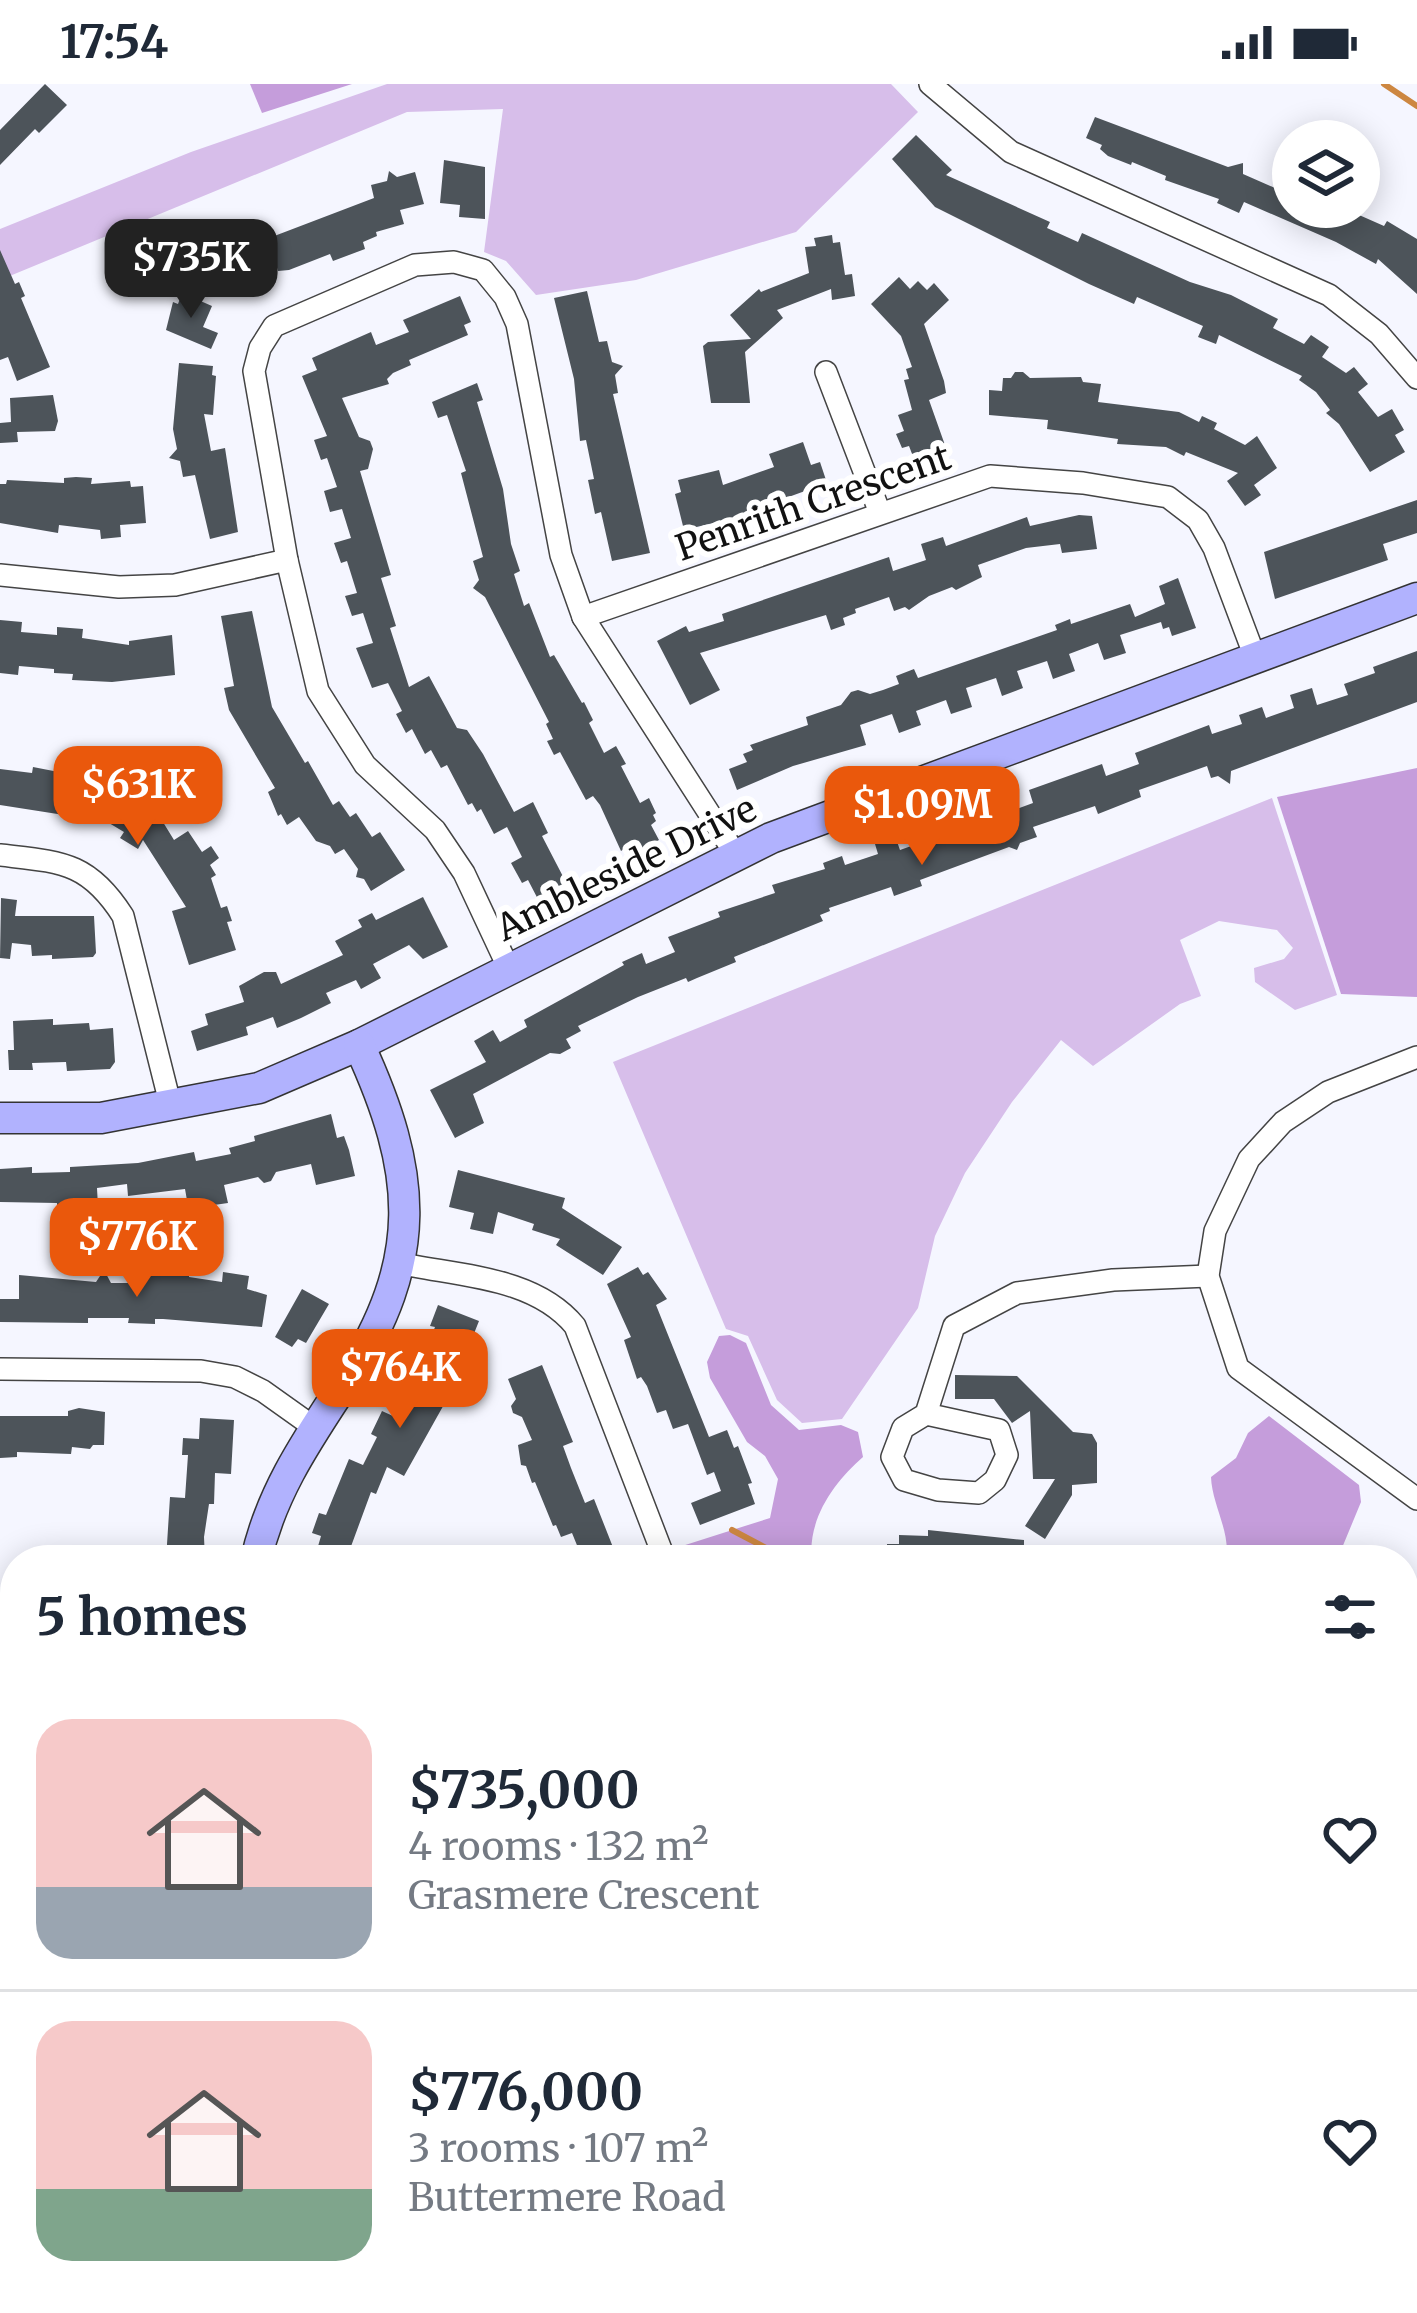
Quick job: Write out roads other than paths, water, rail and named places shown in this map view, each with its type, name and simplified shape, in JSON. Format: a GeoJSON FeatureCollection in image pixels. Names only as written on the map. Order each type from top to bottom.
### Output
{"type":"FeatureCollection","features":[{"type":"Feature","properties":{"kind":"street"},"geometry":{"type":"LineString","coordinates":[[930,84],[1010,152],[1329,295],[1379,334],[1417,378]]}},
{"type":"Feature","properties":{"kind":"street"},"geometry":{"type":"LineString","coordinates":[[508,969],[464,873],[435,830],[365,765],[318,692],[287,560],[254,371],[260,348],[274,326],[415,265],[454,262],[483,270],[505,297],[517,324],[561,555],[583,617],[736,855]]}},
{"type":"Feature","properties":{"kind":"street"},"geometry":{"type":"LineString","coordinates":[[826,372],[880,513]]}},
{"type":"Feature","properties":{"kind":"street","name":"Penrith Crescent"},"geometry":{"type":"LineString","coordinates":[[583,617],[990,476],[1083,483],[1168,497],[1198,520],[1214,548],[1256,658]]}},
{"type":"Feature","properties":{"kind":"street"},"geometry":{"type":"LineString","coordinates":[[0,575],[119,586],[175,585],[287,560]]}},
{"type":"Feature","properties":{"kind":"street","name":"Ambleside Drive"},"geometry":{"type":"LineString","coordinates":[[0,1118],[101,1118],[259,1088],[359,1045],[771,838],[1417,598]]}},
{"type":"Feature","properties":{"kind":"street"},"geometry":{"type":"LineString","coordinates":[[0,855],[76,867],[108,892],[124,916],[170,1103]]}},
{"type":"Feature","properties":{"kind":"street"},"geometry":{"type":"LineString","coordinates":[[260,1545],[270,1510],[294,1460],[350,1375],[384,1310],[404,1242],[400,1152],[359,1045]]}},
{"type":"Feature","properties":{"kind":"street"},"geometry":{"type":"LineString","coordinates":[[1417,1057],[1328,1092],[1283,1122],[1249,1159],[1215,1231],[1208,1276],[1238,1368],[1417,1498]]}},
{"type":"Feature","properties":{"kind":"street"},"geometry":{"type":"LineString","coordinates":[[398,1263],[519,1288],[560,1306],[575,1326],[659,1545]]}},
{"type":"Feature","properties":{"kind":"street"},"geometry":{"type":"LineString","coordinates":[[926,1414],[999,1430],[1007,1455],[995,1480],[979,1493],[938,1490],[904,1480],[892,1457],[903,1429],[926,1414],[954,1326],[1017,1293],[1113,1280],[1208,1276]]}},
{"type":"Feature","properties":{"kind":"street"},"geometry":{"type":"LineString","coordinates":[[0,1369],[201,1372],[235,1377],[315,1428]]}},
{"type":"Feature","properties":{"kind":"waterway"},"geometry":{"type":"LineString","coordinates":[[1384,84],[1417,106]]}},
{"type":"Feature","properties":{"kind":"waterway"},"geometry":{"type":"LineString","coordinates":[[732,1530],[760,1545]]}}]}
